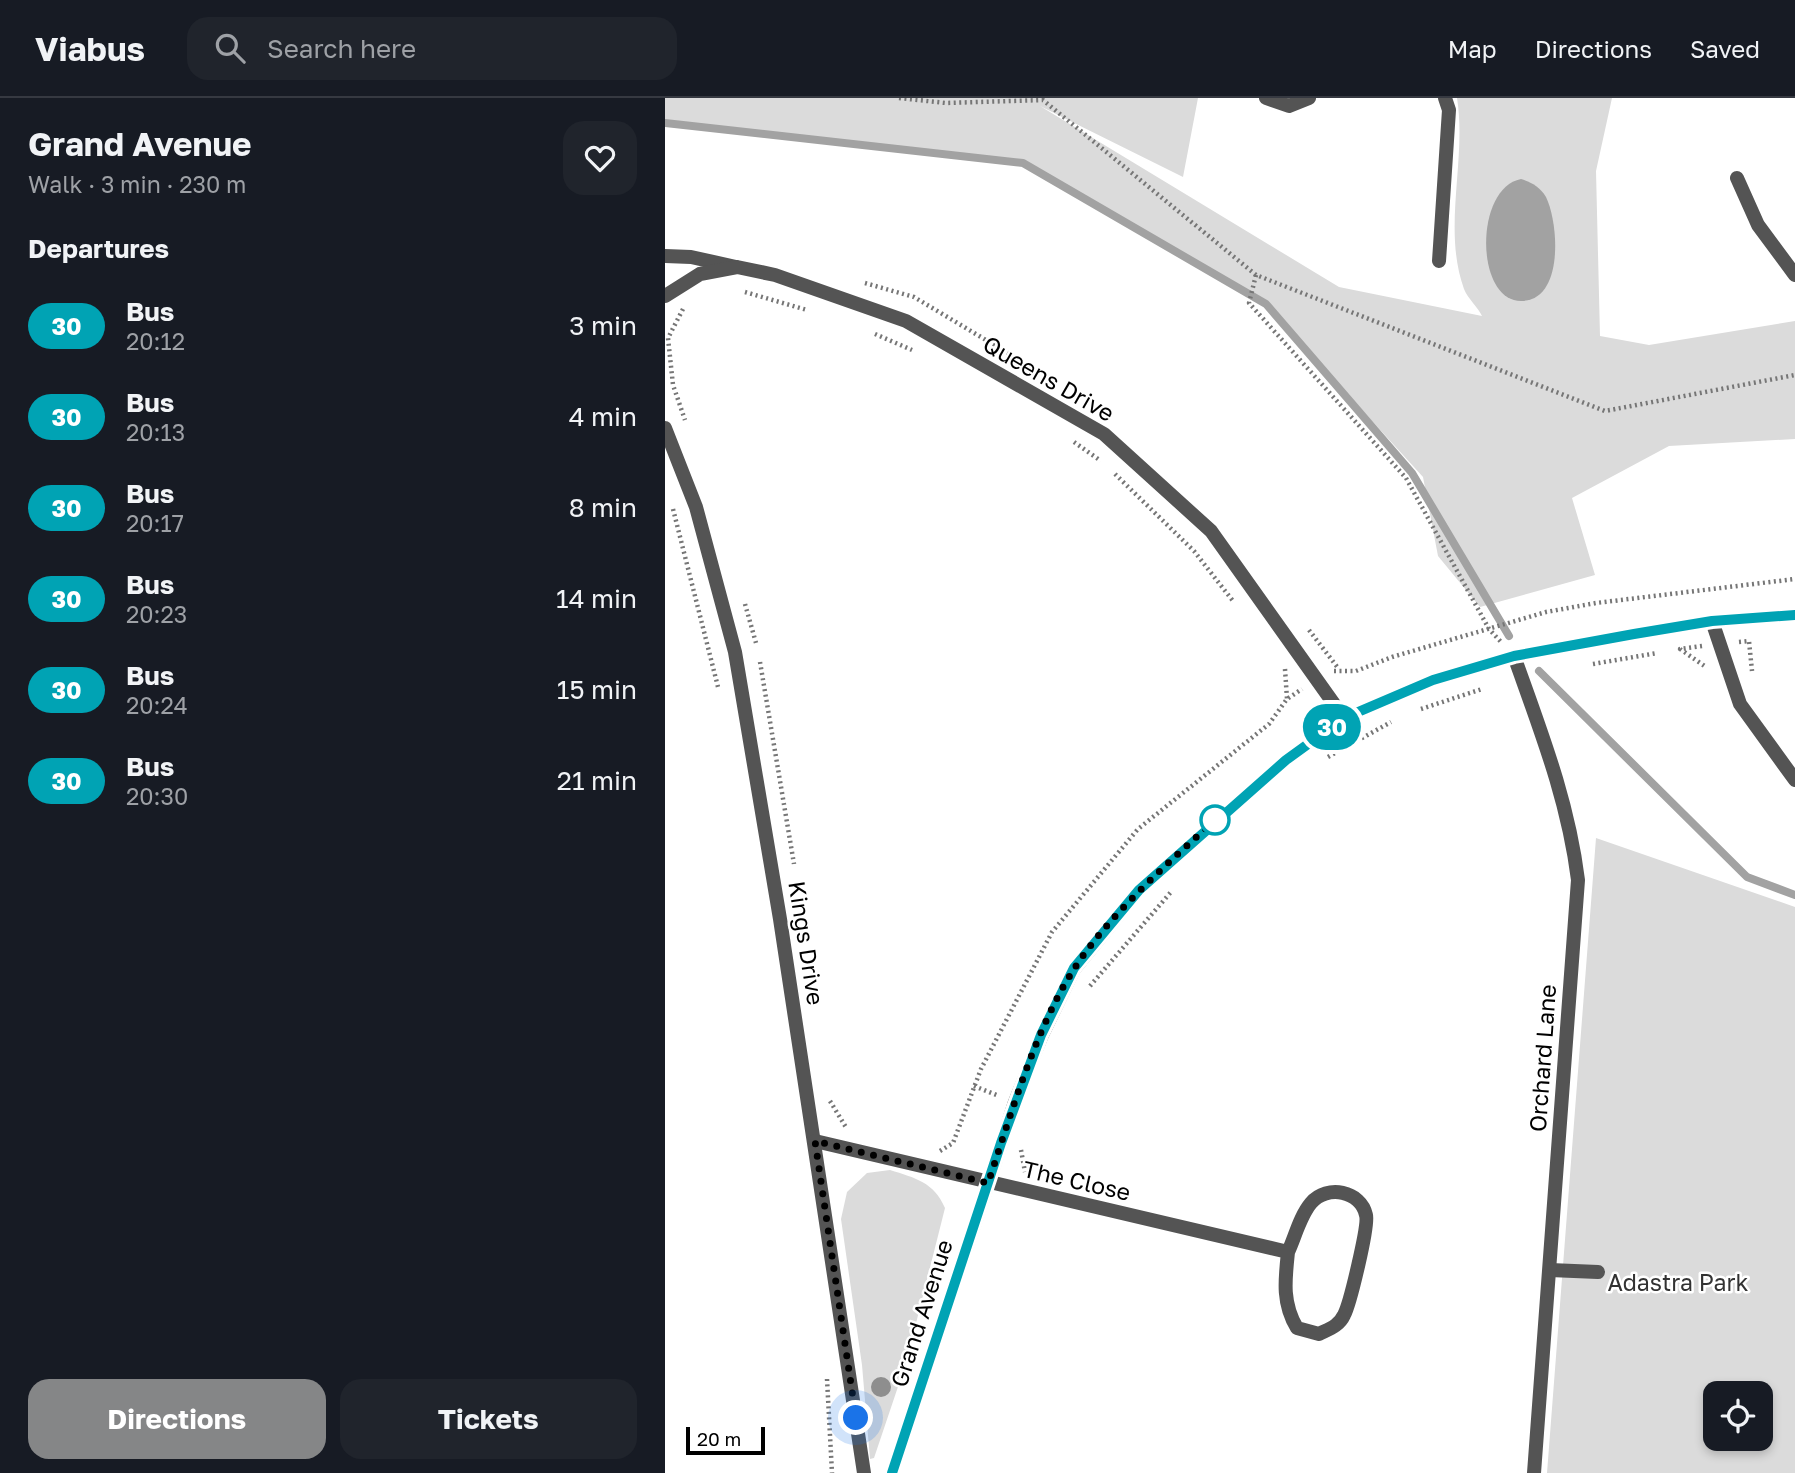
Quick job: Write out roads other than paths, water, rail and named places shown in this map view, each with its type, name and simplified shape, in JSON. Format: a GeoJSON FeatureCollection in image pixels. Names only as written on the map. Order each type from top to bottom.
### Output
{"type":"FeatureCollection","features":[{"type":"Feature","properties":{"kind":"street"},"geometry":{"type":"LineString","coordinates":[[1266,98],[1289,106],[1309,98]]}},
{"type":"Feature","properties":{"kind":"street"},"geometry":{"type":"LineString","coordinates":[[1439,261],[1449,110],[1445,98]]}},
{"type":"Feature","properties":{"kind":"street"},"geometry":{"type":"LineString","coordinates":[[1737,178],[1758,225],[1795,275]]}},
{"type":"Feature","properties":{"kind":"street"},"geometry":{"type":"LineString","coordinates":[[665,256],[691,257],[737,267]]}},
{"type":"Feature","properties":{"kind":"street","name":"Queens Drive"},"geometry":{"type":"LineString","coordinates":[[665,295],[700,274],[737,267],[775,275],[906,321],[1104,434],[1212,531],[1344,718]]}},
{"type":"Feature","properties":{"kind":"street","name":"Kings Drive"},"geometry":{"type":"LineString","coordinates":[[665,428],[695,507],[735,652],[815,1141],[864,1473]]}},
{"type":"Feature","properties":{"kind":"street","name":"Grand Avenue"},"geometry":{"type":"LineString","coordinates":[[892,1473],[988,1183],[1041,1035],[1074,968],[1149,881],[1238,799],[1344,718],[1433,680],[1514,656],[1712,621],[1795,615]]}},
{"type":"Feature","properties":{"kind":"street"},"geometry":{"type":"LineString","coordinates":[[1712,621],[1740,704],[1795,780]]}},
{"type":"Feature","properties":{"kind":"street","name":"Orchard Lane"},"geometry":{"type":"LineString","coordinates":[[1514,656],[1551,752],[1573,836],[1578,880],[1534,1473]]}},
{"type":"Feature","properties":{"kind":"street","name":"The Close"},"geometry":{"type":"LineString","coordinates":[[815,1141],[1288,1252]]}},
{"type":"Feature","properties":{"kind":"street"},"geometry":{"type":"LineString","coordinates":[[1345,1192],[1361,1202],[1367,1218],[1352,1292],[1345,1315],[1337,1326],[1319,1334],[1297,1328],[1286,1310],[1288,1252],[1311,1202],[1329,1193],[1345,1192]]}},
{"type":"Feature","properties":{"kind":"street"},"geometry":{"type":"LineString","coordinates":[[1550,1270],[1598,1272]]}},
{"type":"Feature","properties":{"kind":"waterway"},"geometry":{"type":"LineString","coordinates":[[665,123],[1023,163],[1266,304],[1412,473],[1509,636]]}},
{"type":"Feature","properties":{"kind":"waterway"},"geometry":{"type":"LineString","coordinates":[[1539,671],[1747,877],[1795,895]]}},
{"type":"Feature","properties":{"kind":"park label","name":"Adastra Park"},"geometry":{"type":"Point","coordinates":[1678,1282]}}]}
